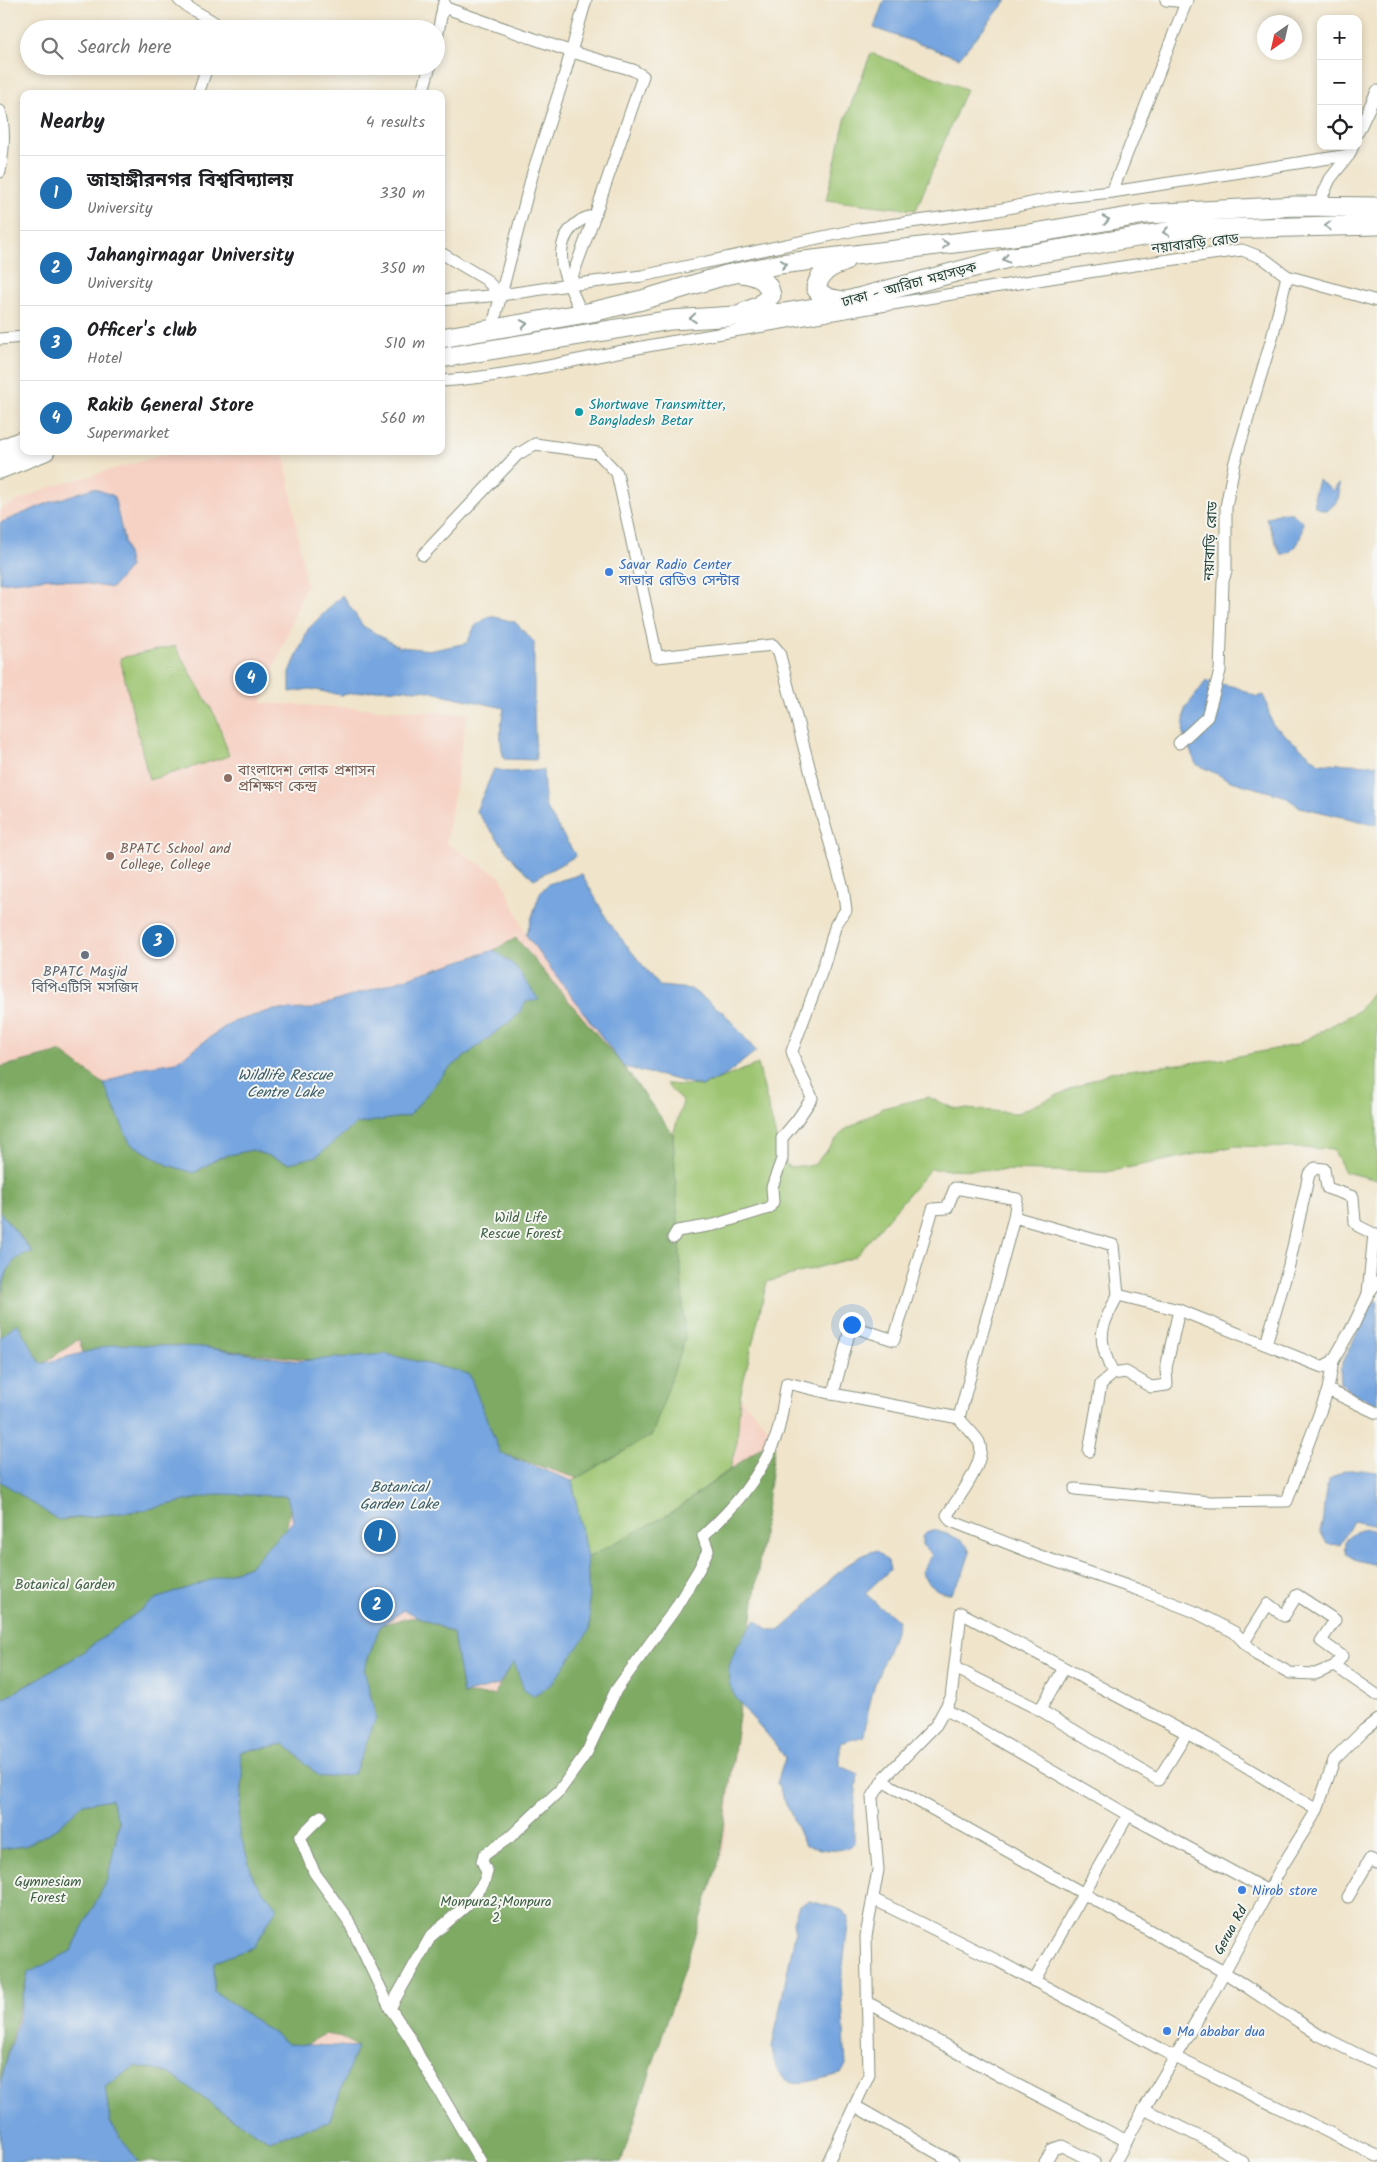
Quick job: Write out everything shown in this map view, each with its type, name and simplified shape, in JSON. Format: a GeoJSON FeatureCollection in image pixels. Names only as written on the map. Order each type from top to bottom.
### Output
{"type":"FeatureCollection","features":[{"type":"Feature","properties":{"kind":"highway","name":"ঢাকা - আরিচা মহাসড়ক"},"geometry":{"type":"LineString","coordinates":[[445,337],[582,314],[642,300],[741,272],[780,264],[1029,234],[1146,214],[1318,206],[1377,208]]}},
{"type":"Feature","properties":{"kind":"highway","name":"ঢাকা - আরিচা মহাসড়ক"},"geometry":{"type":"LineString","coordinates":[[445,357],[671,320],[784,313],[844,302],[1008,258],[1180,230],[1377,225]]}},
{"type":"Feature","properties":{"kind":"highway"},"geometry":{"type":"LineString","coordinates":[[844,302],[830,299],[820,294],[816,288],[818,280],[824,271],[837,264],[868,254]]}},
{"type":"Feature","properties":{"kind":"highway"},"geometry":{"type":"LineString","coordinates":[[726,316],[760,306],[771,295],[770,288],[765,281],[754,275],[741,272]]}},
{"type":"Feature","properties":{"kind":"highway"},"geometry":{"type":"LineString","coordinates":[[0,450],[20,442]]}},
{"type":"Feature","properties":{"kind":"highway"},"geometry":{"type":"LineString","coordinates":[[0,469],[35,455]]}},
{"type":"Feature","properties":{"kind":"street"},"geometry":{"type":"LineString","coordinates":[[179,0],[185,6],[212,20]]}},
{"type":"Feature","properties":{"kind":"street"},"geometry":{"type":"LineString","coordinates":[[492,330],[533,172],[572,52],[586,0]]}},
{"type":"Feature","properties":{"kind":"street"},"geometry":{"type":"LineString","coordinates":[[1112,192],[1187,1],[1166,0]]}},
{"type":"Feature","properties":{"kind":"street"},"geometry":{"type":"LineString","coordinates":[[440,20],[443,4],[572,52],[633,70],[640,73],[643,78],[570,285]]}},
{"type":"Feature","properties":{"kind":"street"},"geometry":{"type":"LineString","coordinates":[[199,90],[204,75]]}},
{"type":"Feature","properties":{"kind":"street"},"geometry":{"type":"LineString","coordinates":[[423,90],[427,75]]}},
{"type":"Feature","properties":{"kind":"street"},"geometry":{"type":"LineString","coordinates":[[1362,123],[1377,91]]}},
{"type":"Feature","properties":{"kind":"street"},"geometry":{"type":"LineString","coordinates":[[0,111],[3,152],[0,172]]}},
{"type":"Feature","properties":{"kind":"street"},"geometry":{"type":"LineString","coordinates":[[445,300],[501,295],[642,276],[860,229],[998,210],[1055,198],[1112,192],[1351,150]]}},
{"type":"Feature","properties":{"kind":"street"},"geometry":{"type":"LineString","coordinates":[[1318,206],[1330,179],[1351,150]]}},
{"type":"Feature","properties":{"kind":"street"},"geometry":{"type":"LineString","coordinates":[[582,314],[560,259],[569,230],[575,224],[595,214]]}},
{"type":"Feature","properties":{"kind":"street","name":"নয়াবারড়ি রোড"},"geometry":{"type":"LineString","coordinates":[[445,381],[476,379],[651,345],[1096,271],[1242,250],[1263,258],[1287,276],[1377,301]]}},
{"type":"Feature","properties":{"kind":"street"},"geometry":{"type":"LineString","coordinates":[[445,255],[484,279],[501,295]]}},
{"type":"Feature","properties":{"kind":"street","name":"নয়াবাড়ি রোড"},"geometry":{"type":"LineString","coordinates":[[1179,743],[1207,717],[1220,671],[1223,581],[1226,571],[1226,507],[1234,465],[1272,338],[1287,276]]}},
{"type":"Feature","properties":{"kind":"street"},"geometry":{"type":"LineString","coordinates":[[0,340],[20,337]]}},
{"type":"Feature","properties":{"kind":"street"},"geometry":{"type":"LineString","coordinates":[[423,555],[517,455],[535,444],[598,452],[617,473],[657,657],[773,645],[779,652],[843,888],[846,910],[836,924],[824,965],[792,1051],[796,1065],[812,1098],[782,1138],[782,1159],[772,1187],[773,1202],[769,1208],[714,1225],[677,1231],[673,1238]]}},
{"type":"Feature","properties":{"kind":"street"},"geometry":{"type":"LineString","coordinates":[[1266,1344],[1289,1266],[1309,1174],[1315,1168],[1324,1169],[1326,1188],[1353,1197],[1355,1222],[1358,1226],[1374,1234],[1368,1294]]}},
{"type":"Feature","properties":{"kind":"street"},"geometry":{"type":"LineString","coordinates":[[833,1394],[851,1326],[894,1340],[933,1209],[947,1208],[955,1188],[1017,1199],[1000,1272],[973,1361],[959,1418]]}},
{"type":"Feature","properties":{"kind":"street"},"geometry":{"type":"LineString","coordinates":[[1014,1217],[1113,1245],[1118,1295],[1103,1323],[1100,1339],[1113,1374]]}},
{"type":"Feature","properties":{"kind":"street"},"geometry":{"type":"LineString","coordinates":[[1075,1489],[1211,1502],[1287,1501],[1328,1390],[1333,1361],[1368,1294],[1377,1282]]}},
{"type":"Feature","properties":{"kind":"street"},"geometry":{"type":"LineString","coordinates":[[1118,1295],[1179,1310],[1322,1367],[1333,1361]]}},
{"type":"Feature","properties":{"kind":"street"},"geometry":{"type":"LineString","coordinates":[[1089,1451],[1101,1384],[1113,1374],[1126,1372],[1151,1387],[1167,1385],[1166,1368],[1179,1310]]}},
{"type":"Feature","properties":{"kind":"street"},"geometry":{"type":"LineString","coordinates":[[390,2008],[431,1936],[468,1904],[484,1882],[487,1872],[482,1861],[484,1855],[510,1837],[560,1790],[587,1752],[616,1690],[675,1609],[699,1569],[708,1550],[703,1536],[747,1490],[776,1436],[787,1384],[959,1418],[979,1442],[981,1453],[978,1466],[947,1515],[951,1521],[1023,1550],[1136,1589],[1193,1612],[1234,1632],[1244,1642],[1257,1655],[1290,1673],[1315,1674],[1335,1666],[1342,1656],[1321,1641],[1335,1620],[1297,1595],[1284,1616],[1268,1604],[1244,1642]]}},
{"type":"Feature","properties":{"kind":"street"},"geometry":{"type":"LineString","coordinates":[[1328,1390],[1377,1413]]}},
{"type":"Feature","properties":{"kind":"street"},"geometry":{"type":"LineString","coordinates":[[828,2162],[869,2075],[866,1936],[878,1870],[872,1798],[882,1781],[936,1725],[951,1698],[961,1613],[1187,1734],[1317,1810]]}},
{"type":"Feature","properties":{"kind":"street"},"geometry":{"type":"LineString","coordinates":[[1335,1666],[1377,1695]]}},
{"type":"Feature","properties":{"kind":"street"},"geometry":{"type":"LineString","coordinates":[[955,1668],[1040,1710],[1158,1780],[1187,1734]]}},
{"type":"Feature","properties":{"kind":"street"},"geometry":{"type":"LineString","coordinates":[[1040,1710],[1064,1668]]}},
{"type":"Feature","properties":{"kind":"street"},"geometry":{"type":"LineString","coordinates":[[945,1709],[1128,1815],[1268,1891]]}},
{"type":"Feature","properties":{"kind":"street","name":"Gerua Rd"},"geometry":{"type":"LineString","coordinates":[[1115,2162],[1224,1972],[1268,1891],[1317,1810],[1334,1760],[1364,1730],[1377,1720]]}},
{"type":"Feature","properties":{"kind":"street"},"geometry":{"type":"LineString","coordinates":[[882,1781],[1224,1972],[1266,2002],[1319,2035],[1377,2064]]}},
{"type":"Feature","properties":{"kind":"street"},"geometry":{"type":"LineString","coordinates":[[1034,1981],[1128,1815]]}},
{"type":"Feature","properties":{"kind":"street"},"geometry":{"type":"LineString","coordinates":[[321,1816],[300,1837],[314,1872],[348,1920],[390,2008],[410,2038],[481,2162]]}},
{"type":"Feature","properties":{"kind":"street"},"geometry":{"type":"LineString","coordinates":[[1348,1897],[1370,1859],[1377,1864]]}},
{"type":"Feature","properties":{"kind":"street"},"geometry":{"type":"LineString","coordinates":[[873,1899],[1034,1981],[1175,2057],[1377,2156]]}},
{"type":"Feature","properties":{"kind":"street"},"geometry":{"type":"LineString","coordinates":[[867,2002],[1002,2077],[1127,2141]]}},
{"type":"Feature","properties":{"kind":"street"},"geometry":{"type":"LineString","coordinates":[[855,2106],[953,2162]]}},
{"type":"Feature","properties":{"kind":"street"},"geometry":{"type":"LineString","coordinates":[[1144,2109],[1208,2141],[1243,2162]]}},
{"type":"Feature","properties":{"kind":"street"},"geometry":{"type":"LineString","coordinates":[[1045,2162],[1052,2150],[1062,2146],[1094,2162]]}},
{"type":"Feature","properties":{"kind":"shaded area"},"geometry":{"type":"Polygon","coordinates":[[[163,455],[285,455],[306,585],[261,703],[467,714],[446,843],[501,877],[526,935],[673,1134],[685,1339],[776,1436],[768,1482],[724,1848],[620,2162],[0,2162],[0,509],[48,488],[163,455]]]}},
{"type":"Feature","properties":{"kind":"green space"},"geometry":{"type":"Polygon","coordinates":[[[871,53],[966,89],[916,210],[826,200],[845,120],[871,53]]]}},
{"type":"Feature","properties":{"kind":"green space"},"geometry":{"type":"Polygon","coordinates":[[[175,646],[217,719],[229,756],[149,780],[120,658],[175,646]]]}},
{"type":"Feature","properties":{"kind":"green space","name":"Wild Life Rescue Forest"},"geometry":{"type":"Polygon","coordinates":[[[516,938],[624,1067],[673,1134],[685,1339],[652,1435],[577,1478],[500,1453],[469,1374],[386,1354],[313,1360],[201,1347],[83,1353],[79,1339],[41,1365],[17,1323],[0,1337],[3,1292],[9,1269],[14,1260],[21,1255],[33,1252],[0,1212],[0,1067],[61,1052],[104,1084],[130,1143],[168,1165],[195,1173],[220,1157],[252,1150],[289,1163],[317,1155],[356,1124],[409,1116],[445,1072],[518,1015],[526,1002],[494,950],[516,938]]]}},
{"type":"Feature","properties":{"kind":"green space"},"geometry":{"type":"Polygon","coordinates":[[[1377,986],[1377,1180],[1345,1172],[1333,1149],[1236,1146],[1107,1172],[930,1169],[855,1257],[767,1282],[740,1396],[737,1442],[730,1469],[673,1512],[587,1558],[572,1481],[652,1435],[673,1221],[673,1134],[683,1102],[666,1084],[702,1086],[758,1064],[777,1142],[788,1167],[814,1165],[843,1131],[883,1108],[928,1097],[953,1108],[1017,1113],[1110,1072],[1223,1059],[1296,1045],[1358,1011],[1377,986]]]}},
{"type":"Feature","properties":{"kind":"green space","name":"Monpura2;Monpura 2"},"geometry":{"type":"Polygon","coordinates":[[[776,1436],[720,1858],[621,2162],[138,2162],[110,2122],[105,2087],[135,2066],[169,2073],[221,2111],[269,2140],[329,2122],[357,2047],[342,2037],[325,2034],[305,2045],[288,2044],[214,1991],[214,1962],[254,1947],[277,1908],[254,1880],[238,1827],[243,1776],[240,1752],[285,1744],[320,1777],[354,1774],[376,1718],[364,1669],[380,1625],[418,1616],[453,1633],[463,1694],[494,1695],[514,1661],[590,1629],[587,1558],[673,1512],[776,1436]]]}},
{"type":"Feature","properties":{"kind":"green space","name":"Botanical Garden"},"geometry":{"type":"Polygon","coordinates":[[[0,1480],[64,1520],[139,1511],[218,1494],[288,1496],[290,1509],[286,1528],[250,1566],[156,1599],[76,1657],[7,1697],[0,1699],[0,1480]]]}},
{"type":"Feature","properties":{"kind":"green space","name":"Gymnesiam Forest"},"geometry":{"type":"Polygon","coordinates":[[[111,1799],[119,1823],[108,1878],[71,1951],[28,1973],[0,2083],[0,1849],[25,1846],[56,1829],[83,1804],[111,1799]]]}},
{"type":"Feature","properties":{"kind":"water"},"geometry":{"type":"Polygon","coordinates":[[[884,0],[1007,0],[959,58],[874,28],[884,0]]]}},
{"type":"Feature","properties":{"kind":"water"},"geometry":{"type":"Polygon","coordinates":[[[1318,480],[1333,491],[1339,483],[1338,499],[1326,511],[1315,507],[1314,494],[1318,480]]]}},
{"type":"Feature","properties":{"kind":"water"},"geometry":{"type":"Polygon","coordinates":[[[93,488],[114,496],[130,567],[112,588],[53,578],[0,583],[0,523],[48,503],[93,488]]]}},
{"type":"Feature","properties":{"kind":"water"},"geometry":{"type":"Polygon","coordinates":[[[1283,512],[1292,513],[1303,522],[1298,543],[1292,550],[1281,555],[1266,518],[1283,512]]]}},
{"type":"Feature","properties":{"kind":"water"},"geometry":{"type":"Polygon","coordinates":[[[342,595],[363,626],[399,647],[433,650],[467,643],[475,626],[490,616],[515,622],[534,642],[536,760],[504,759],[501,734],[504,708],[423,690],[383,689],[341,695],[310,689],[290,692],[290,672],[308,629],[342,595]]]}},
{"type":"Feature","properties":{"kind":"water"},"geometry":{"type":"Polygon","coordinates":[[[1206,681],[1236,687],[1257,697],[1264,695],[1272,724],[1319,763],[1377,765],[1377,825],[1300,807],[1284,796],[1231,781],[1196,764],[1183,734],[1185,709],[1206,681]]]}},
{"type":"Feature","properties":{"kind":"water"},"geometry":{"type":"Polygon","coordinates":[[[494,769],[509,772],[543,770],[545,806],[576,856],[534,879],[516,863],[476,811],[494,769]]]}},
{"type":"Feature","properties":{"kind":"water"},"geometry":{"type":"Polygon","coordinates":[[[582,874],[609,923],[659,986],[691,989],[724,1013],[756,1051],[726,1075],[702,1086],[624,1067],[526,935],[540,893],[548,884],[582,874]]]}},
{"type":"Feature","properties":{"kind":"water","name":"Wildlife Rescue Centre Lake"},"geometry":{"type":"Polygon","coordinates":[[[494,950],[515,966],[539,1000],[526,1002],[518,1015],[445,1072],[409,1116],[356,1124],[317,1156],[289,1163],[252,1150],[220,1157],[194,1173],[168,1165],[130,1143],[104,1084],[138,1068],[176,1062],[230,1023],[272,1010],[311,1009],[494,950]]]}},
{"type":"Feature","properties":{"kind":"water"},"geometry":{"type":"Polygon","coordinates":[[[0,1212],[33,1253],[18,1258],[13,1262],[7,1273],[0,1295],[0,1212]]]}},
{"type":"Feature","properties":{"kind":"water"},"geometry":{"type":"Polygon","coordinates":[[[1377,1300],[1377,1405],[1349,1391],[1341,1383],[1340,1369],[1373,1303],[1377,1300]]]}},
{"type":"Feature","properties":{"kind":"water","name":"Botanical Garden Lake"},"geometry":{"type":"Polygon","coordinates":[[[17,1323],[41,1364],[116,1344],[201,1347],[298,1361],[386,1354],[469,1374],[500,1453],[572,1481],[587,1558],[590,1629],[553,1683],[533,1696],[524,1690],[514,1662],[498,1685],[463,1694],[453,1633],[404,1610],[380,1626],[364,1669],[376,1718],[354,1774],[320,1777],[285,1744],[240,1752],[243,1776],[238,1827],[254,1880],[277,1908],[254,1947],[214,1962],[214,1991],[288,2044],[357,2047],[329,2122],[269,2140],[221,2111],[169,2073],[135,2066],[105,2087],[110,2122],[138,2162],[0,2162],[0,2083],[17,2024],[28,1973],[71,1951],[108,1878],[119,1823],[111,1799],[83,1804],[56,1829],[25,1846],[0,1849],[0,1699],[7,1697],[76,1657],[156,1599],[250,1566],[293,1521],[287,1496],[218,1494],[139,1511],[58,1520],[0,1481],[0,1337],[17,1323]]]}},
{"type":"Feature","properties":{"kind":"water"},"geometry":{"type":"Polygon","coordinates":[[[1345,1470],[1377,1472],[1377,1526],[1353,1521],[1340,1545],[1327,1544],[1320,1531],[1326,1491],[1331,1479],[1345,1470]]]}},
{"type":"Feature","properties":{"kind":"water"},"geometry":{"type":"Polygon","coordinates":[[[1367,1529],[1377,1531],[1377,1565],[1356,1560],[1346,1554],[1345,1548],[1349,1536],[1367,1529]]]}},
{"type":"Feature","properties":{"kind":"water"},"geometry":{"type":"Polygon","coordinates":[[[933,1530],[960,1540],[968,1547],[970,1552],[963,1574],[951,1593],[937,1590],[926,1580],[921,1572],[932,1555],[922,1545],[922,1537],[926,1532],[933,1530]]]}},
{"type":"Feature","properties":{"kind":"water"},"geometry":{"type":"Polygon","coordinates":[[[877,1550],[888,1561],[890,1570],[865,1593],[898,1620],[873,1690],[864,1736],[840,1743],[840,1766],[858,1774],[854,1809],[854,1843],[843,1849],[824,1850],[805,1846],[777,1783],[785,1758],[734,1695],[729,1680],[730,1664],[739,1644],[756,1620],[768,1629],[779,1631],[848,1564],[877,1550]]]}},
{"type":"Feature","properties":{"kind":"water"},"geometry":{"type":"Polygon","coordinates":[[[809,1901],[842,1910],[849,1917],[841,1982],[846,2065],[841,2074],[816,2080],[794,2082],[786,2080],[779,2073],[772,2047],[795,1934],[793,1922],[799,1905],[809,1901]]]}},
{"type":"Feature","properties":{"kind":"place","name":"Shortwave Transmitter, Bangladesh Betar"},"geometry":{"type":"Point","coordinates":[579,412]}},
{"type":"Feature","properties":{"kind":"place","name":"Savar Radio Center সাভার রেডিও সেন্টার"},"geometry":{"type":"Point","coordinates":[609,572]}},
{"type":"Feature","properties":{"kind":"place","name":"Rakib General Store"},"geometry":{"type":"Point","coordinates":[251,678]}},
{"type":"Feature","properties":{"kind":"place","name":"বাংলাদেশ লোক প্রশাসন প্রশিক্ষণ কেন্দ্র"},"geometry":{"type":"Point","coordinates":[228,778]}},
{"type":"Feature","properties":{"kind":"place","name":"BPATC School and College, College"},"geometry":{"type":"Point","coordinates":[110,856]}},
{"type":"Feature","properties":{"kind":"place","name":"Officer's club"},"geometry":{"type":"Point","coordinates":[158,941]}},
{"type":"Feature","properties":{"kind":"place","name":"BPATC Masjid বিপিএটিসি মসজিদ"},"geometry":{"type":"Point","coordinates":[85,955]}},
{"type":"Feature","properties":{"kind":"place","name":"জাহাঙ্গীরনগর বিশ্ববিদ্যালয়"},"geometry":{"type":"Point","coordinates":[380,1536]}},
{"type":"Feature","properties":{"kind":"place","name":"Jahangirnagar University"},"geometry":{"type":"Point","coordinates":[377,1605]}},
{"type":"Feature","properties":{"kind":"place","name":"Nirob store"},"geometry":{"type":"Point","coordinates":[1242,1890]}},
{"type":"Feature","properties":{"kind":"place","name":"Ma ababar dua"},"geometry":{"type":"Point","coordinates":[1167,2031]}}]}
